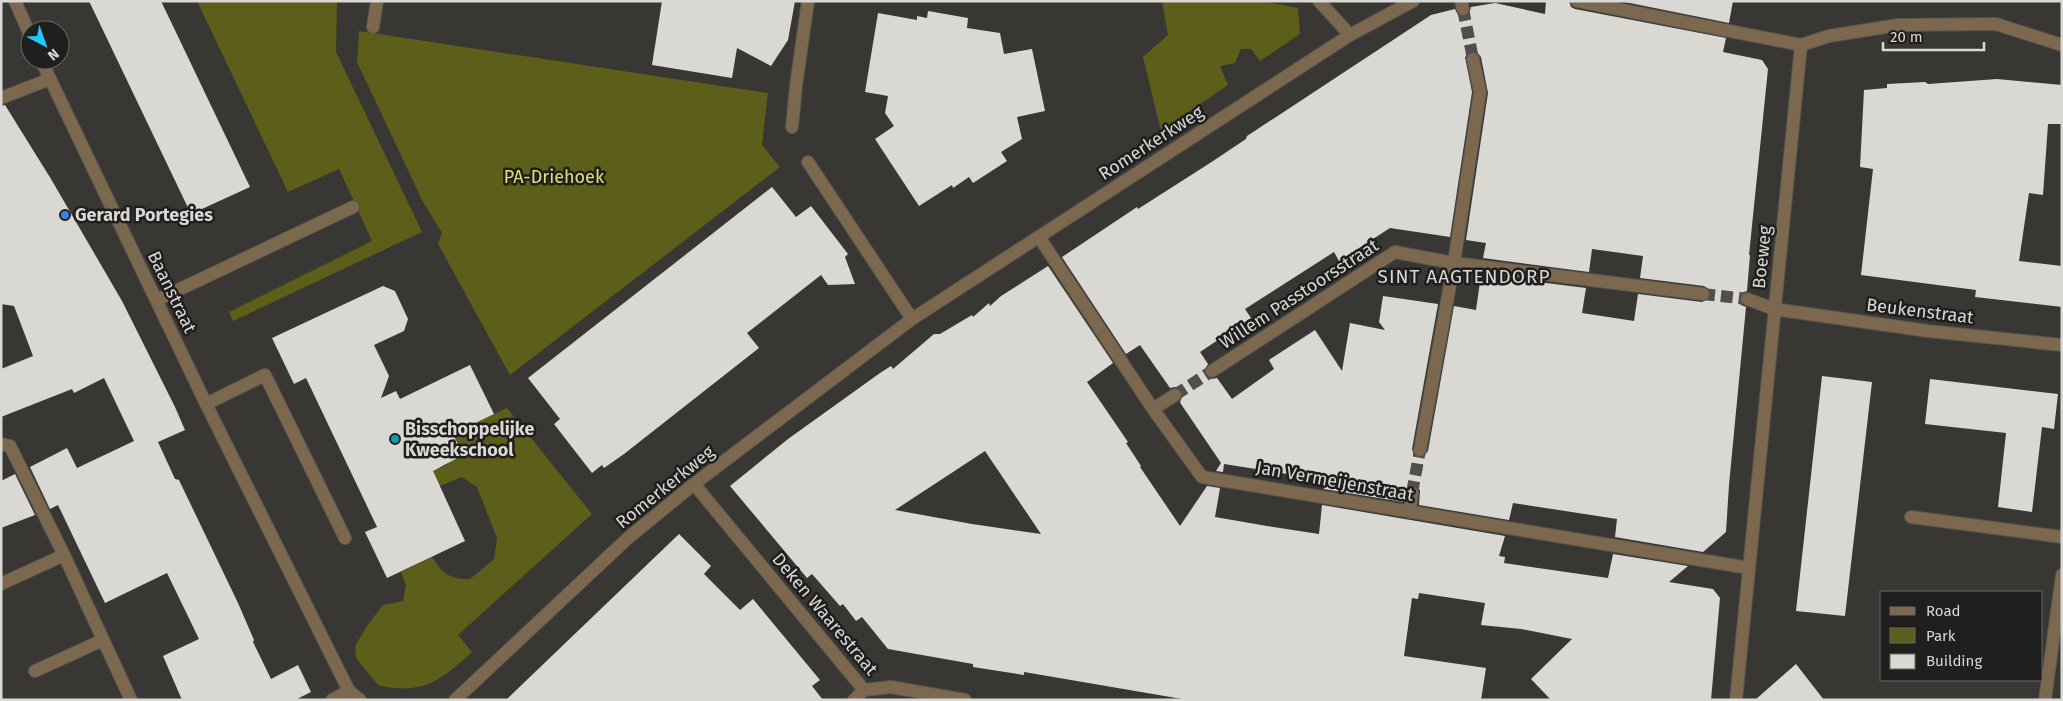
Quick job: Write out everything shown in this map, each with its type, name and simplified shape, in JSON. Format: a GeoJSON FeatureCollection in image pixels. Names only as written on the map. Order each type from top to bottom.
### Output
{"type":"FeatureCollection","features":[{"type":"Feature","properties":{"kind":"street"},"geometry":{"type":"LineString","coordinates":[[15,1],[23,20]]}},
{"type":"Feature","properties":{"kind":"street"},"geometry":{"type":"LineString","coordinates":[[373,27],[377,1]]}},
{"type":"Feature","properties":{"kind":"street"},"geometry":{"type":"LineString","coordinates":[[792,127],[808,1]]}},
{"type":"Feature","properties":{"kind":"street"},"geometry":{"type":"LineString","coordinates":[[1320,1],[1350,35]]}},
{"type":"Feature","properties":{"kind":"street","name":"Romerkerkweg"},"geometry":{"type":"LineString","coordinates":[[455,700],[628,538],[694,484],[912,319],[1350,35],[1413,1]]}},
{"type":"Feature","properties":{"kind":"street"},"geometry":{"type":"LineString","coordinates":[[1577,1],[1801,45],[1829,36],[1898,25],[1996,24],[2062,45]]}},
{"type":"Feature","properties":{"kind":"street","name":"Boeweg"},"geometry":{"type":"LineString","coordinates":[[1736,700],[1801,45]]}},
{"type":"Feature","properties":{"kind":"street"},"geometry":{"type":"LineString","coordinates":[[1420,450],[1454,263],[1480,92],[1473,59]]}},
{"type":"Feature","properties":{"kind":"street","name":"Baanstraat"},"geometry":{"type":"LineString","coordinates":[[46,70],[206,404],[349,691],[360,700]]}},
{"type":"Feature","properties":{"kind":"street"},"geometry":{"type":"LineString","coordinates":[[1,98],[50,79]]}},
{"type":"Feature","properties":{"kind":"street"},"geometry":{"type":"LineString","coordinates":[[808,162],[912,319]]}},
{"type":"Feature","properties":{"kind":"street"},"geometry":{"type":"LineString","coordinates":[[157,300],[353,207]]}},
{"type":"Feature","properties":{"kind":"street","name":"Jan Vermeijenstraat"},"geometry":{"type":"LineString","coordinates":[[1039,237],[1153,409],[1202,477],[1749,568]]}},
{"type":"Feature","properties":{"kind":"street","name":"Willem Passtoorsstraat"},"geometry":{"type":"LineString","coordinates":[[1212,371],[1395,252],[1454,263],[1703,294]]}},
{"type":"Feature","properties":{"kind":"street"},"geometry":{"type":"LineString","coordinates":[[1747,299],[1774,309]]}},
{"type":"Feature","properties":{"kind":"street","name":"Beukenstraat"},"geometry":{"type":"LineString","coordinates":[[1774,309],[1928,331],[2062,345]]}},
{"type":"Feature","properties":{"kind":"street"},"geometry":{"type":"LineString","coordinates":[[206,404],[265,375],[345,538]]}},
{"type":"Feature","properties":{"kind":"street"},"geometry":{"type":"LineString","coordinates":[[1153,409],[1175,395]]}},
{"type":"Feature","properties":{"kind":"street"},"geometry":{"type":"LineString","coordinates":[[5,445],[64,555],[131,700]]}},
{"type":"Feature","properties":{"kind":"street","name":"Deken Waarestraat"},"geometry":{"type":"LineString","coordinates":[[694,484],[864,690],[891,687],[965,700]]}},
{"type":"Feature","properties":{"kind":"street"},"geometry":{"type":"LineString","coordinates":[[1410,512],[1412,493]]}},
{"type":"Feature","properties":{"kind":"street"},"geometry":{"type":"LineString","coordinates":[[1911,517],[2062,537]]}},
{"type":"Feature","properties":{"kind":"street"},"geometry":{"type":"LineString","coordinates":[[1,584],[64,555]]}},
{"type":"Feature","properties":{"kind":"street"},"geometry":{"type":"LineString","coordinates":[[2045,700],[2062,575]]}},
{"type":"Feature","properties":{"kind":"street"},"geometry":{"type":"LineString","coordinates":[[35,671],[103,640]]}},
{"type":"Feature","properties":{"kind":"street"},"geometry":{"type":"LineString","coordinates":[[854,700],[864,690]]}},
{"type":"Feature","properties":{"kind":"street"},"geometry":{"type":"LineString","coordinates":[[332,700],[349,691]]}},
{"type":"Feature","properties":{"kind":"green space"},"geometry":{"type":"Polygon","coordinates":[[[197,1],[337,1],[336,52],[422,232],[233,321],[229,312],[372,241],[339,169],[288,192],[197,1]]]}},
{"type":"Feature","properties":{"kind":"green space"},"geometry":{"type":"Polygon","coordinates":[[[1162,1],[1262,1],[1298,8],[1300,34],[1260,61],[1251,49],[1241,49],[1235,63],[1220,66],[1228,85],[1161,131],[1143,57],[1168,35],[1162,1]]]}},
{"type":"Feature","properties":{"kind":"green space","name":"PA-Driehoek"},"geometry":{"type":"Polygon","coordinates":[[[359,31],[768,93],[762,145],[780,167],[510,375],[438,244],[442,233],[423,202],[357,62],[359,31]]]}},
{"type":"Feature","properties":{"kind":"green space"},"geometry":{"type":"Polygon","coordinates":[[[507,408],[592,514],[458,635],[472,652],[451,671],[419,687],[393,688],[378,685],[356,658],[355,646],[383,605],[403,601],[406,585],[401,572],[432,557],[443,571],[452,577],[470,579],[494,559],[497,538],[477,487],[462,477],[433,489],[425,473],[448,464],[449,425],[471,425],[507,408]]]}},
{"type":"Feature","properties":{"kind":"building"},"geometry":{"type":"Polygon","coordinates":[[[89,1],[161,1],[250,187],[191,214],[89,1]]]}},
{"type":"Feature","properties":{"kind":"building"},"geometry":{"type":"Polygon","coordinates":[[[662,1],[795,1],[788,40],[771,66],[737,48],[732,78],[652,65],[662,1]]]}},
{"type":"Feature","properties":{"kind":"building"},"geometry":{"type":"Polygon","coordinates":[[[1546,1],[1569,1],[1571,7],[1575,9],[1726,38],[1723,52],[1762,60],[1768,69],[1747,291],[1741,293],[1739,300],[1741,305],[1746,307],[1726,532],[1703,552],[1615,537],[1617,519],[1513,503],[1509,520],[1419,505],[1420,490],[1413,485],[1405,489],[1403,502],[1324,489],[1326,480],[1224,464],[1223,472],[1216,471],[1221,463],[1181,404],[1182,390],[1175,387],[1170,388],[1140,345],[1126,354],[1062,257],[1137,207],[1138,209],[1210,163],[1246,139],[1247,136],[1431,15],[1455,9],[1458,15],[1464,17],[1469,14],[1471,7],[1495,3],[1545,14],[1546,1]],[[1472,51],[1465,57],[1472,92],[1450,237],[1390,228],[1339,261],[1334,252],[1245,309],[1251,318],[1200,352],[1208,364],[1204,371],[1206,376],[1212,379],[1217,378],[1232,399],[1274,369],[1269,360],[1315,330],[1342,371],[1350,323],[1385,330],[1379,322],[1383,296],[1438,304],[1412,449],[1414,456],[1422,458],[1428,451],[1454,306],[1476,310],[1481,275],[1586,288],[1582,313],[1634,321],[1638,294],[1702,302],[1710,298],[1710,290],[1704,286],[1640,278],[1643,256],[1592,249],[1589,272],[1483,258],[1486,243],[1466,240],[1488,93],[1481,57],[1476,51],[1472,51]]]}},
{"type":"Feature","properties":{"kind":"building"},"geometry":{"type":"Polygon","coordinates":[[[1620,1],[1733,1],[1729,23],[1620,1]]]}},
{"type":"Feature","properties":{"kind":"building"},"geometry":{"type":"Polygon","coordinates":[[[928,11],[968,18],[967,28],[1000,33],[1004,54],[1032,49],[1045,111],[1017,117],[1022,139],[1001,152],[1007,161],[973,183],[969,177],[953,188],[952,185],[919,206],[875,139],[894,126],[885,113],[888,96],[865,92],[878,13],[917,20],[917,16],[927,18],[928,11]]]}},
{"type":"Feature","properties":{"kind":"building"},"geometry":{"type":"Polygon","coordinates":[[[1997,79],[2062,85],[2061,124],[2048,124],[2043,195],[2029,193],[2019,261],[2062,266],[2062,307],[1975,297],[1976,290],[1861,275],[1873,169],[1860,167],[1864,90],[1887,88],[1887,84],[1925,82],[1928,84],[1997,79]]]}},
{"type":"Feature","properties":{"kind":"building"},"geometry":{"type":"Polygon","coordinates":[[[5,105],[51,179],[122,301],[175,407],[185,430],[158,442],[175,479],[179,480],[238,603],[254,640],[253,642],[271,679],[298,665],[311,692],[295,700],[182,700],[163,656],[199,639],[167,573],[105,603],[58,505],[50,509],[30,467],[67,448],[77,468],[134,441],[104,378],[74,393],[72,389],[1,417],[1,369],[33,356],[14,306],[1,304],[1,106],[5,105]]]}},
{"type":"Feature","properties":{"kind":"building"},"geometry":{"type":"Polygon","coordinates":[[[772,187],[796,217],[811,206],[848,254],[845,257],[855,284],[828,285],[821,275],[747,333],[759,348],[624,454],[604,468],[602,465],[592,473],[554,424],[560,419],[528,378],[772,187]]]}},
{"type":"Feature","properties":{"kind":"building"},"geometry":{"type":"Polygon","coordinates":[[[1048,266],[1113,363],[1087,382],[1128,442],[1126,443],[1140,467],[1180,526],[1207,486],[1220,488],[1215,517],[1267,526],[1319,534],[1322,505],[1505,536],[1499,556],[1505,557],[1504,563],[1608,578],[1613,554],[1688,566],[1669,582],[1713,589],[1720,598],[1711,700],[1551,700],[1531,679],[1572,639],[1521,629],[1481,625],[1485,603],[1419,593],[1418,599],[1412,598],[1404,656],[1486,668],[1481,700],[1188,700],[1024,672],[1024,675],[973,667],[973,664],[888,649],[862,617],[856,621],[843,604],[840,606],[812,574],[807,578],[730,486],[788,439],[880,373],[891,366],[893,369],[934,334],[940,334],[972,315],[973,317],[989,303],[990,306],[1001,296],[1048,266]],[[985,451],[895,510],[972,524],[1041,534],[985,451]]]}},
{"type":"Feature","properties":{"kind":"building","name":"Bisschoppelijke Kweekschool"},"geometry":{"type":"Polygon","coordinates":[[[383,286],[395,291],[408,319],[404,331],[374,345],[389,376],[381,398],[396,391],[400,399],[470,365],[494,414],[453,434],[463,455],[433,471],[465,541],[387,578],[365,532],[377,527],[306,378],[294,384],[272,338],[383,286]]]}},
{"type":"Feature","properties":{"kind":"building"},"geometry":{"type":"Polygon","coordinates":[[[1822,376],[1872,382],[1845,616],[1796,611],[1822,376]]]}},
{"type":"Feature","properties":{"kind":"building"},"geometry":{"type":"Polygon","coordinates":[[[1930,379],[2058,394],[2054,429],[2042,427],[2032,512],[1998,507],[2006,433],[1925,424],[1930,379]]]}},
{"type":"Feature","properties":{"kind":"building"},"geometry":{"type":"Polygon","coordinates":[[[15,474],[35,515],[1,528],[1,481],[15,474]]]}},
{"type":"Feature","properties":{"kind":"building"},"geometry":{"type":"Polygon","coordinates":[[[679,534],[711,566],[704,574],[740,610],[753,599],[820,680],[812,686],[823,700],[506,700],[679,534]]]}},
{"type":"Feature","properties":{"kind":"building"},"geometry":{"type":"Polygon","coordinates":[[[1796,664],[1824,700],[1755,700],[1796,664]]]}},
{"type":"Feature","properties":{"kind":"tunnel"},"geometry":{"type":"LineString","coordinates":[[1463,9],[1473,59]]}},
{"type":"Feature","properties":{"kind":"tunnel"},"geometry":{"type":"LineString","coordinates":[[1703,294],[1747,299]]}},
{"type":"Feature","properties":{"kind":"tunnel"},"geometry":{"type":"LineString","coordinates":[[1175,395],[1212,371]]}},
{"type":"Feature","properties":{"kind":"tunnel"},"geometry":{"type":"LineString","coordinates":[[1412,493],[1420,450]]}},
{"type":"Feature","properties":{"kind":"place","name":"Gerard Portegies"},"geometry":{"type":"Point","coordinates":[65,215]}},
{"type":"Feature","properties":{"kind":"place","name":"Bisschoppelijke Kweekschool"},"geometry":{"type":"Point","coordinates":[395,439]}},
{"type":"Feature","properties":{"kind":"district","name":"SINT AAGTENDORP"},"geometry":{"type":"Point","coordinates":[1464,276]}}]}
